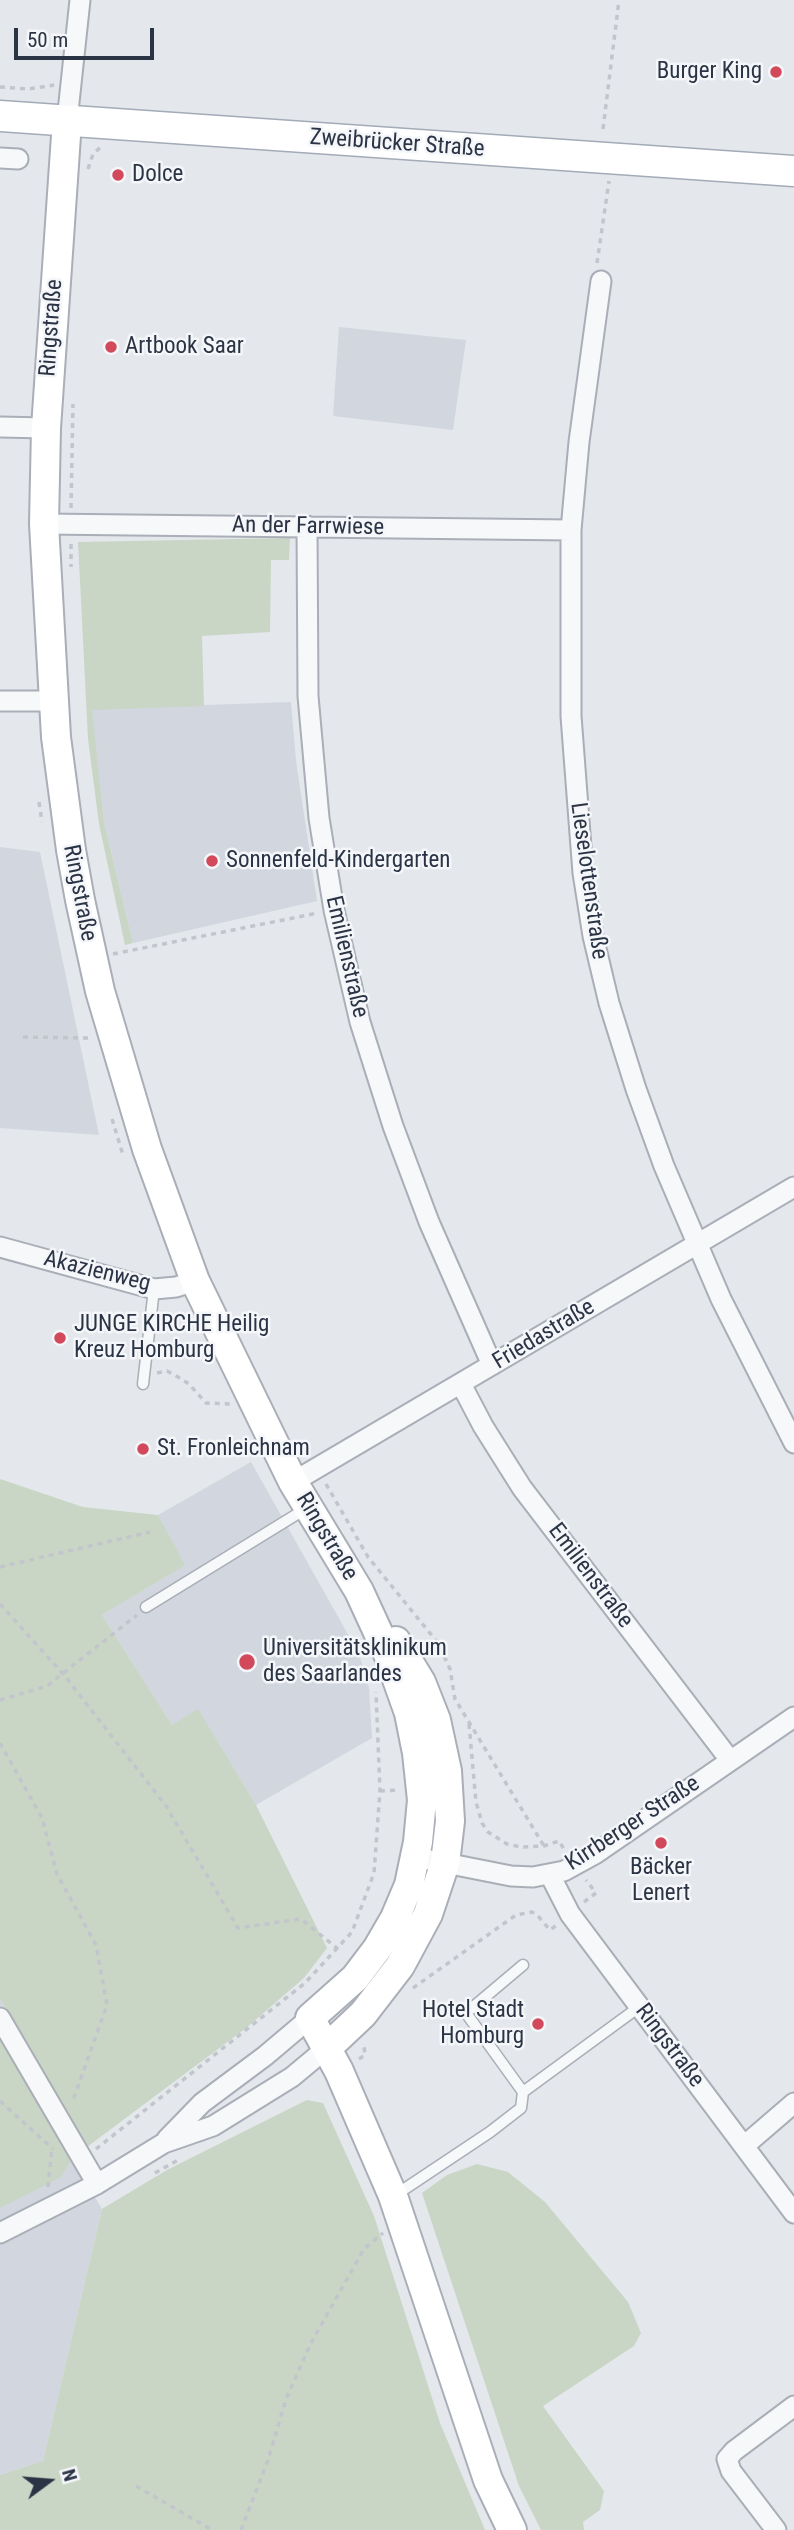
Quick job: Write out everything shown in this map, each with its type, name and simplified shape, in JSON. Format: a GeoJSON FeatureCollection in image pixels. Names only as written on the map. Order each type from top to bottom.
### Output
{"type":"FeatureCollection","features":[{"type":"Feature","properties":{"kind":"main road","name":"Zweibrücker Straße"},"geometry":{"type":"LineString","coordinates":[[0,116],[794,171]]}},
{"type":"Feature","properties":{"kind":"street"},"geometry":{"type":"LineString","coordinates":[[66,121],[80,0]]}},
{"type":"Feature","properties":{"kind":"street","name":"Ringstraße"},"geometry":{"type":"LineString","coordinates":[[66,121],[46,428],[58,524],[52,701],[71,850],[107,959],[147,1149],[195,1281],[249,1396],[305,1476],[307,1508],[359,1591],[388,1654],[409,1713],[418,1753],[422,1800],[415,1857],[404,1896],[377,1950],[355,1978],[310,2018]]}},
{"type":"Feature","properties":{"kind":"street","name":"Lieselottenstraße"},"geometry":{"type":"LineString","coordinates":[[601,281],[579,442],[571,530],[571,716],[583,873],[593,936],[609,1003],[636,1089],[669,1178],[749,1357],[794,1443]]}},
{"type":"Feature","properties":{"kind":"street"},"geometry":{"type":"LineString","coordinates":[[0,427],[46,428]]}},
{"type":"Feature","properties":{"kind":"street","name":"An der Farrwiese"},"geometry":{"type":"LineString","coordinates":[[58,524],[571,530]]}},
{"type":"Feature","properties":{"kind":"street","name":"Emilienstraße"},"geometry":{"type":"LineString","coordinates":[[307,526],[308,696],[318,818],[334,910],[360,1022],[393,1126],[429,1222],[492,1365]]}},
{"type":"Feature","properties":{"kind":"street"},"geometry":{"type":"LineString","coordinates":[[0,701],[52,701]]}},
{"type":"Feature","properties":{"kind":"street","name":"Friedastraße"},"geometry":{"type":"LineString","coordinates":[[305,1476],[794,1187]]}},
{"type":"Feature","properties":{"kind":"street","name":"Akazienweg"},"geometry":{"type":"LineString","coordinates":[[0,1247],[154,1289],[176,1287],[195,1281]]}},
{"type":"Feature","properties":{"kind":"street","name":"Emilienstraße"},"geometry":{"type":"LineString","coordinates":[[461,1384],[483,1426],[522,1488],[730,1760]]}},
{"type":"Feature","properties":{"kind":"street","name":"Ringstraße"},"geometry":{"type":"LineString","coordinates":[[328,2047],[363,2014],[400,1966],[428,1914],[445,1863],[450,1821],[447,1771],[436,1720],[421,1682],[401,1647],[366,1607]]}},
{"type":"Feature","properties":{"kind":"street","name":"Kirrberger Straße"},"geometry":{"type":"LineString","coordinates":[[415,1857],[511,1876],[550,1875],[564,1871],[594,1854],[794,1717]]}},
{"type":"Feature","properties":{"kind":"street","name":"Ringstraße"},"geometry":{"type":"LineString","coordinates":[[550,1875],[570,1914],[794,2213]]}},
{"type":"Feature","properties":{"kind":"street"},"geometry":{"type":"LineString","coordinates":[[0,2018],[97,2184]]}},
{"type":"Feature","properties":{"kind":"street"},"geometry":{"type":"LineString","coordinates":[[164,2143],[202,2103],[310,2018],[328,2047],[397,2207],[488,2480],[512,2530]]}},
{"type":"Feature","properties":{"kind":"street"},"geometry":{"type":"LineString","coordinates":[[0,2233],[97,2184],[164,2143],[213,2126],[292,2077],[328,2047]]}},
{"type":"Feature","properties":{"kind":"street"},"geometry":{"type":"LineString","coordinates":[[744,2146],[794,2102]]}},
{"type":"Feature","properties":{"kind":"street"},"geometry":{"type":"LineString","coordinates":[[775,2530],[731,2471],[727,2459],[794,2406]]}},
{"type":"Feature","properties":{"kind":"lane"},"geometry":{"type":"LineString","coordinates":[[144,1380],[154,1289]]}},
{"type":"Feature","properties":{"kind":"lane"},"geometry":{"type":"LineString","coordinates":[[146,1607],[307,1508]]}},
{"type":"Feature","properties":{"kind":"lane"},"geometry":{"type":"LineString","coordinates":[[397,2207],[521,2108],[523,2092],[466,2013],[523,1965]]}},
{"type":"Feature","properties":{"kind":"lane"},"geometry":{"type":"LineString","coordinates":[[523,2092],[639,2007]]}},
{"type":"Feature","properties":{"kind":"path"},"geometry":{"type":"LineString","coordinates":[[603,128],[619,0]]}},
{"type":"Feature","properties":{"kind":"path"},"geometry":{"type":"LineString","coordinates":[[0,87],[29,89],[55,85],[61,72],[72,74]]}},
{"type":"Feature","properties":{"kind":"path"},"geometry":{"type":"LineString","coordinates":[[601,281],[596,261],[612,158]]}},
{"type":"Feature","properties":{"kind":"path"},"geometry":{"type":"LineString","coordinates":[[87,181],[88,167]]}},
{"type":"Feature","properties":{"kind":"path"},"geometry":{"type":"LineString","coordinates":[[71,572],[58,524],[73,404]]}},
{"type":"Feature","properties":{"kind":"path"},"geometry":{"type":"LineString","coordinates":[[107,959],[334,910]]}},
{"type":"Feature","properties":{"kind":"path"},"geometry":{"type":"LineString","coordinates":[[23,1037],[90,1039]]}},
{"type":"Feature","properties":{"kind":"path"},"geometry":{"type":"LineString","coordinates":[[144,1380],[167,1371],[189,1384],[206,1403],[231,1404],[249,1396]]}},
{"type":"Feature","properties":{"kind":"path"},"geometry":{"type":"LineString","coordinates":[[305,1476],[438,1643],[450,1669],[456,1699],[544,1846]]}},
{"type":"Feature","properties":{"kind":"path"},"geometry":{"type":"LineString","coordinates":[[0,1567],[150,1532]]}},
{"type":"Feature","properties":{"kind":"path"},"geometry":{"type":"LineString","coordinates":[[0,1604],[64,1675],[166,1806],[238,1928],[301,1919],[338,1949]]}},
{"type":"Feature","properties":{"kind":"path"},"geometry":{"type":"LineString","coordinates":[[0,1700],[47,1686],[146,1607]]}},
{"type":"Feature","properties":{"kind":"path"},"geometry":{"type":"LineString","coordinates":[[82,2160],[304,1983],[352,1931],[374,1872],[380,1791],[375,1687]]}},
{"type":"Feature","properties":{"kind":"path"},"geometry":{"type":"LineString","coordinates":[[469,1722],[476,1802],[482,1823],[488,1832],[507,1844],[520,1847],[544,1846],[559,1841]]}},
{"type":"Feature","properties":{"kind":"path"},"geometry":{"type":"LineString","coordinates":[[0,1743],[42,1818],[57,1874],[96,1945],[107,2005],[63,2127]]}},
{"type":"Feature","properties":{"kind":"path"},"geometry":{"type":"LineString","coordinates":[[380,1791],[401,1790]]}},
{"type":"Feature","properties":{"kind":"path"},"geometry":{"type":"LineString","coordinates":[[406,1993],[516,1914],[532,1912],[550,1930]]}},
{"type":"Feature","properties":{"kind":"path"},"geometry":{"type":"LineString","coordinates":[[365,2055],[366,2036]]}},
{"type":"Feature","properties":{"kind":"path"},"geometry":{"type":"LineString","coordinates":[[0,2101],[60,2155]]}},
{"type":"Feature","properties":{"kind":"path"},"geometry":{"type":"LineString","coordinates":[[47,2190],[52,2147]]}},
{"type":"Feature","properties":{"kind":"path"},"geometry":{"type":"LineString","coordinates":[[241,2530],[268,2460],[286,2399],[311,2343],[364,2249],[397,2207]]}},
{"type":"Feature","properties":{"kind":"path"},"geometry":{"type":"LineString","coordinates":[[136,2486],[212,2530]]}},
{"type":"Feature","properties":{"kind":"shaded area"},"geometry":{"type":"Polygon","coordinates":[[[339,327],[466,340],[453,430],[333,416],[339,327]]]}},
{"type":"Feature","properties":{"kind":"shaded area","name":"Sonnenfeld-Kindergarten"},"geometry":{"type":"Polygon","coordinates":[[[291,702],[296,761],[317,901],[133,943],[104,822],[91,709],[291,702]]]}},
{"type":"Feature","properties":{"kind":"shaded area"},"geometry":{"type":"Polygon","coordinates":[[[0,847],[40,852],[99,1135],[0,1128],[0,847]]]}},
{"type":"Feature","properties":{"kind":"shaded area","name":"Universitätsklinikum des Saarlandes"},"geometry":{"type":"Polygon","coordinates":[[[251,1462],[359,1654],[369,1688],[372,1738],[256,1805],[198,1710],[172,1725],[102,1615],[184,1565],[158,1515],[251,1462]]]}},
{"type":"Feature","properties":{"kind":"shaded area"},"geometry":{"type":"Polygon","coordinates":[[[0,1999],[87,2147],[72,2160],[102,2209],[43,2461],[0,2475],[0,1999]]]}},
{"type":"Feature","properties":{"kind":"green space"},"geometry":{"type":"Polygon","coordinates":[[[290,538],[289,560],[271,560],[270,632],[202,636],[204,706],[92,710],[104,822],[133,943],[125,945],[99,824],[88,739],[78,542],[290,538]]]}},
{"type":"Feature","properties":{"kind":"green space"},"geometry":{"type":"Polygon","coordinates":[[[0,1479],[83,1507],[158,1515],[185,1565],[102,1615],[172,1725],[198,1709],[256,1805],[327,1948],[304,1978],[246,2028],[87,2147],[0,1999],[0,1479]]]}},
{"type":"Feature","properties":{"kind":"green space"},"geometry":{"type":"Polygon","coordinates":[[[0,2033],[71,2160],[61,2177],[0,2208],[0,2033]]]}},
{"type":"Feature","properties":{"kind":"green space"},"geometry":{"type":"Polygon","coordinates":[[[307,2100],[323,2103],[374,2216],[440,2423],[485,2530],[0,2530],[0,2475],[43,2461],[102,2209],[167,2170],[307,2100]]]}},
{"type":"Feature","properties":{"kind":"green space"},"geometry":{"type":"Polygon","coordinates":[[[477,2164],[508,2172],[545,2202],[628,2302],[641,2333],[634,2346],[543,2406],[604,2491],[600,2510],[583,2522],[584,2530],[541,2530],[519,2486],[422,2193],[447,2175],[477,2164]]]}},
{"type":"Feature","properties":{"kind":"place","name":"Burger King"},"geometry":{"type":"Point","coordinates":[776,72]}},
{"type":"Feature","properties":{"kind":"place","name":"Dolce"},"geometry":{"type":"Point","coordinates":[118,175]}},
{"type":"Feature","properties":{"kind":"place","name":"Artbook Saar"},"geometry":{"type":"Point","coordinates":[111,347]}},
{"type":"Feature","properties":{"kind":"place","name":"Sonnenfeld-Kindergarten"},"geometry":{"type":"Point","coordinates":[212,861]}},
{"type":"Feature","properties":{"kind":"place","name":"JUNGE KIRCHE Heilig Kreuz Homburg"},"geometry":{"type":"Point","coordinates":[60,1338]}},
{"type":"Feature","properties":{"kind":"place","name":"St. Fronleichnam"},"geometry":{"type":"Point","coordinates":[143,1449]}},
{"type":"Feature","properties":{"kind":"place","name":"Universitätsklinikum des Saarlandes"},"geometry":{"type":"Point","coordinates":[247,1662]}},
{"type":"Feature","properties":{"kind":"place","name":"Bäcker Lenert"},"geometry":{"type":"Point","coordinates":[661,1843]}},
{"type":"Feature","properties":{"kind":"place","name":"Hotel Stadt Homburg"},"geometry":{"type":"Point","coordinates":[538,2024]}}]}
